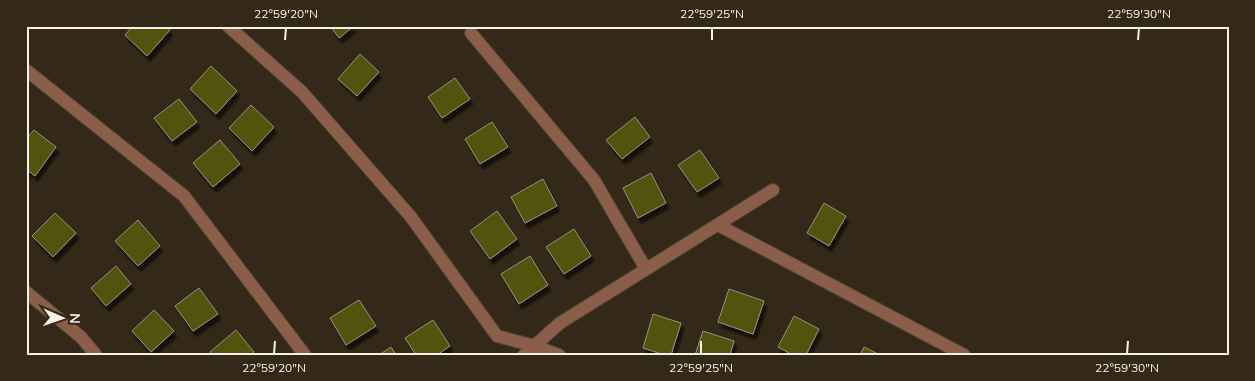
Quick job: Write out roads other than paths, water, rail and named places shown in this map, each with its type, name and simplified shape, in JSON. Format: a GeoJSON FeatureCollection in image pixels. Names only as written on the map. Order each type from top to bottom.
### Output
{"type":"FeatureCollection","features":[{"type":"Feature","properties":{"kind":"street"},"geometry":{"type":"LineString","coordinates":[[228,26],[302,92],[411,217],[497,336],[559,355]]}},
{"type":"Feature","properties":{"kind":"street"},"geometry":{"type":"LineString","coordinates":[[470,33],[594,180],[646,269]]}},
{"type":"Feature","properties":{"kind":"street"},"geometry":{"type":"LineString","coordinates":[[26,70],[184,196],[305,355]]}},
{"type":"Feature","properties":{"kind":"street"},"geometry":{"type":"LineString","coordinates":[[524,355],[560,323],[773,190]]}},
{"type":"Feature","properties":{"kind":"street"},"geometry":{"type":"LineString","coordinates":[[718,225],[964,355]]}},
{"type":"Feature","properties":{"kind":"street"},"geometry":{"type":"LineString","coordinates":[[26,292],[81,337],[96,355]]}}]}
